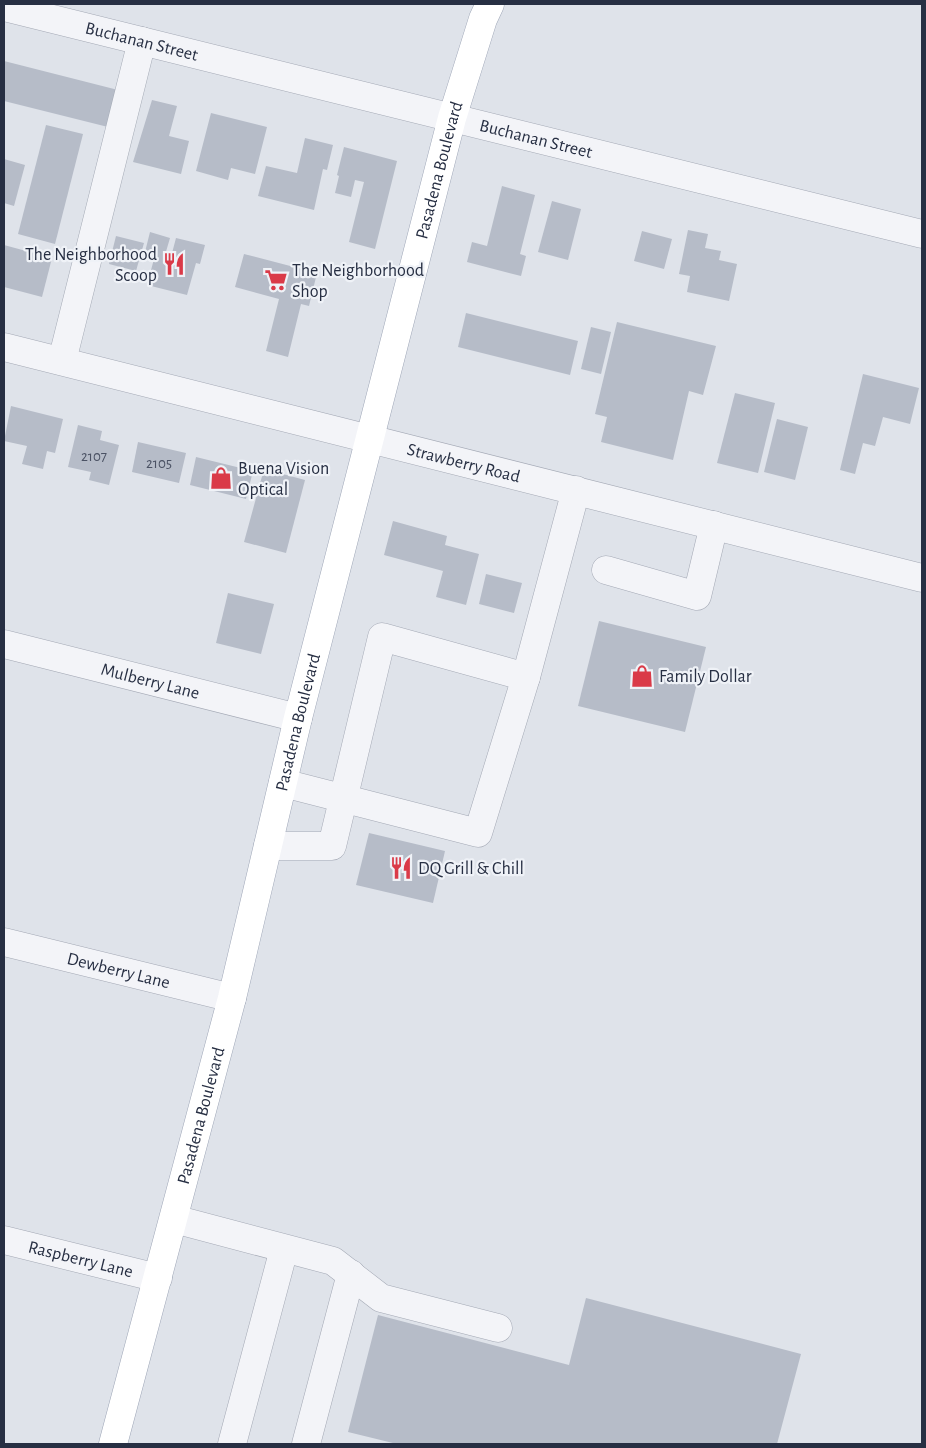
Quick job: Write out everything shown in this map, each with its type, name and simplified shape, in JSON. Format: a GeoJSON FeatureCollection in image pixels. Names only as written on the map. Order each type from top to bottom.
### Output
{"type":"FeatureCollection","features":[{"type":"Feature","properties":{"kind":"main road","name":"Pasadena Boulevard"},"geometry":{"type":"LineString","coordinates":[[113,1444],[232,998],[298,718],[452,118],[483,19],[490,4]]}},
{"type":"Feature","properties":{"kind":"street","name":"Buchanan Street"},"geometry":{"type":"LineString","coordinates":[[4,7],[922,234]]}},
{"type":"Feature","properties":{"kind":"street"},"geometry":{"type":"LineString","coordinates":[[62,361],[142,41]]}},
{"type":"Feature","properties":{"kind":"street","name":"Strawberry Road"},"geometry":{"type":"LineString","coordinates":[[4,346],[922,578]]}},
{"type":"Feature","properties":{"kind":"street"},"geometry":{"type":"LineString","coordinates":[[282,783],[478,833],[526,677],[576,490]]}},
{"type":"Feature","properties":{"kind":"street"},"geometry":{"type":"LineString","coordinates":[[606,570],[697,596],[714,525]]}},
{"type":"Feature","properties":{"kind":"street"},"geometry":{"type":"LineString","coordinates":[[268,846],[332,846],[382,637],[526,677]]}},
{"type":"Feature","properties":{"kind":"street","name":"Mulberry Lane"},"geometry":{"type":"LineString","coordinates":[[4,644],[298,718]]}},
{"type":"Feature","properties":{"kind":"street","name":"Dewberry Lane"},"geometry":{"type":"LineString","coordinates":[[4,942],[232,998]]}},
{"type":"Feature","properties":{"kind":"street"},"geometry":{"type":"LineString","coordinates":[[174,1219],[333,1261],[381,1298],[498,1328]]}},
{"type":"Feature","properties":{"kind":"street","name":"Raspberry Lane"},"geometry":{"type":"LineString","coordinates":[[4,1240],[158,1278]]}},
{"type":"Feature","properties":{"kind":"street"},"geometry":{"type":"LineString","coordinates":[[232,1444],[284,1248]]}},
{"type":"Feature","properties":{"kind":"street"},"geometry":{"type":"LineString","coordinates":[[306,1444],[351,1274]]}},
{"type":"Feature","properties":{"kind":"building"},"geometry":{"type":"Polygon","coordinates":[[[4,61],[122,91],[112,128],[4,101],[4,61]]]}},
{"type":"Feature","properties":{"kind":"building"},"geometry":{"type":"Polygon","coordinates":[[[152,100],[177,106],[169,136],[189,141],[181,174],[133,162],[152,100]]]}},
{"type":"Feature","properties":{"kind":"building"},"geometry":{"type":"Polygon","coordinates":[[[211,113],[267,127],[255,174],[231,168],[228,180],[196,171],[211,113]]]}},
{"type":"Feature","properties":{"kind":"building"},"geometry":{"type":"Polygon","coordinates":[[[46,125],[83,134],[55,244],[18,234],[46,125]]]}},
{"type":"Feature","properties":{"kind":"building"},"geometry":{"type":"Polygon","coordinates":[[[305,138],[333,145],[327,170],[323,169],[314,210],[258,196],[266,166],[297,173],[305,138]]]}},
{"type":"Feature","properties":{"kind":"building"},"geometry":{"type":"Polygon","coordinates":[[[344,147],[397,161],[375,249],[349,242],[364,182],[355,180],[351,197],[335,193],[344,147]]]}},
{"type":"Feature","properties":{"kind":"building"},"geometry":{"type":"Polygon","coordinates":[[[4,159],[25,165],[14,206],[4,203],[4,159]]]}},
{"type":"Feature","properties":{"kind":"building"},"geometry":{"type":"Polygon","coordinates":[[[502,186],[535,195],[520,254],[526,256],[521,276],[467,262],[472,242],[487,246],[502,186]]]}},
{"type":"Feature","properties":{"kind":"building"},"geometry":{"type":"Polygon","coordinates":[[[552,201],[581,209],[568,260],[538,252],[552,201]]]}},
{"type":"Feature","properties":{"kind":"building"},"geometry":{"type":"Polygon","coordinates":[[[688,230],[708,234],[705,248],[721,251],[719,260],[737,264],[729,301],[687,292],[690,276],[679,274],[688,230]]]}},
{"type":"Feature","properties":{"kind":"building"},"geometry":{"type":"Polygon","coordinates":[[[642,231],[672,239],[664,269],[634,261],[642,231]]]}},
{"type":"Feature","properties":{"kind":"building","name":"The Neighborhood Scoop"},"geometry":{"type":"Polygon","coordinates":[[[150,232],[170,238],[165,255],[171,257],[176,238],[205,245],[200,264],[196,263],[187,295],[147,285],[154,259],[144,256],[150,232]]]}},
{"type":"Feature","properties":{"kind":"building"},"geometry":{"type":"Polygon","coordinates":[[[116,236],[144,243],[136,271],[109,264],[116,236]]]}},
{"type":"Feature","properties":{"kind":"building"},"geometry":{"type":"Polygon","coordinates":[[[4,245],[52,258],[42,297],[4,287],[4,245]]]}},
{"type":"Feature","properties":{"kind":"building","name":"The Neighborhood Shop"},"geometry":{"type":"Polygon","coordinates":[[[244,254],[317,273],[309,306],[301,304],[288,357],[266,351],[279,299],[235,287],[244,254]]]}},
{"type":"Feature","properties":{"kind":"building"},"geometry":{"type":"Polygon","coordinates":[[[466,313],[578,341],[570,375],[458,347],[466,313]]]}},
{"type":"Feature","properties":{"kind":"building"},"geometry":{"type":"Polygon","coordinates":[[[617,322],[716,346],[703,395],[689,391],[673,460],[601,442],[607,417],[595,414],[617,322]]]}},
{"type":"Feature","properties":{"kind":"building"},"geometry":{"type":"Polygon","coordinates":[[[591,327],[611,332],[601,374],[581,369],[591,327]]]}},
{"type":"Feature","properties":{"kind":"building"},"geometry":{"type":"Polygon","coordinates":[[[863,374],[919,388],[910,424],[883,417],[875,446],[863,443],[855,474],[840,470],[863,374]]]}},
{"type":"Feature","properties":{"kind":"building"},"geometry":{"type":"Polygon","coordinates":[[[735,393],[775,403],[758,473],[717,463],[735,393]]]}},
{"type":"Feature","properties":{"kind":"building"},"geometry":{"type":"Polygon","coordinates":[[[11,406],[63,419],[55,453],[47,451],[43,469],[22,464],[27,446],[4,441],[11,406]]]}},
{"type":"Feature","properties":{"kind":"building"},"geometry":{"type":"Polygon","coordinates":[[[777,419],[808,427],[795,480],[764,472],[777,419]]]}},
{"type":"Feature","properties":{"kind":"building"},"geometry":{"type":"Polygon","coordinates":[[[78,425],[102,431],[100,440],[119,445],[109,485],[89,480],[91,472],[68,467],[78,425]]]}},
{"type":"Feature","properties":{"kind":"building"},"geometry":{"type":"Polygon","coordinates":[[[138,442],[186,453],[179,483],[132,472],[138,442]]]}},
{"type":"Feature","properties":{"kind":"building","name":"Buena Vision Optical"},"geometry":{"type":"Polygon","coordinates":[[[196,457],[253,471],[246,499],[190,485],[196,457]]]}},
{"type":"Feature","properties":{"kind":"building"},"geometry":{"type":"Polygon","coordinates":[[[264,469],[305,480],[286,553],[244,542],[264,469]]]}},
{"type":"Feature","properties":{"kind":"building"},"geometry":{"type":"Polygon","coordinates":[[[393,521],[447,536],[445,545],[479,554],[466,605],[436,597],[443,571],[384,555],[393,521]]]}},
{"type":"Feature","properties":{"kind":"building"},"geometry":{"type":"Polygon","coordinates":[[[486,574],[522,583],[514,613],[479,604],[486,574]]]}},
{"type":"Feature","properties":{"kind":"building"},"geometry":{"type":"Polygon","coordinates":[[[228,593],[274,604],[261,654],[216,643],[228,593]]]}},
{"type":"Feature","properties":{"kind":"building","name":"Family Dollar"},"geometry":{"type":"Polygon","coordinates":[[[599,621],[706,647],[685,732],[578,706],[599,621]]]}},
{"type":"Feature","properties":{"kind":"building","name":"DQ Grill & Chill"},"geometry":{"type":"Polygon","coordinates":[[[369,833],[445,851],[433,903],[356,885],[369,833]]]}},
{"type":"Feature","properties":{"kind":"building"},"geometry":{"type":"Polygon","coordinates":[[[586,1298],[801,1354],[777,1444],[397,1444],[348,1432],[378,1315],[569,1365],[586,1298]]]}},
{"type":"Feature","properties":{"kind":"place","name":"The Neighborhood Scoop"},"geometry":{"type":"Point","coordinates":[174,264]}},
{"type":"Feature","properties":{"kind":"place","name":"The Neighborhood Shop"},"geometry":{"type":"Point","coordinates":[276,280]}},
{"type":"Feature","properties":{"kind":"place","name":"Buena Vision Optical"},"geometry":{"type":"Point","coordinates":[221,478]}},
{"type":"Feature","properties":{"kind":"place","name":"Family Dollar"},"geometry":{"type":"Point","coordinates":[642,676]}},
{"type":"Feature","properties":{"kind":"place","name":"DQ Grill & Chill"},"geometry":{"type":"Point","coordinates":[401,868]}}]}
